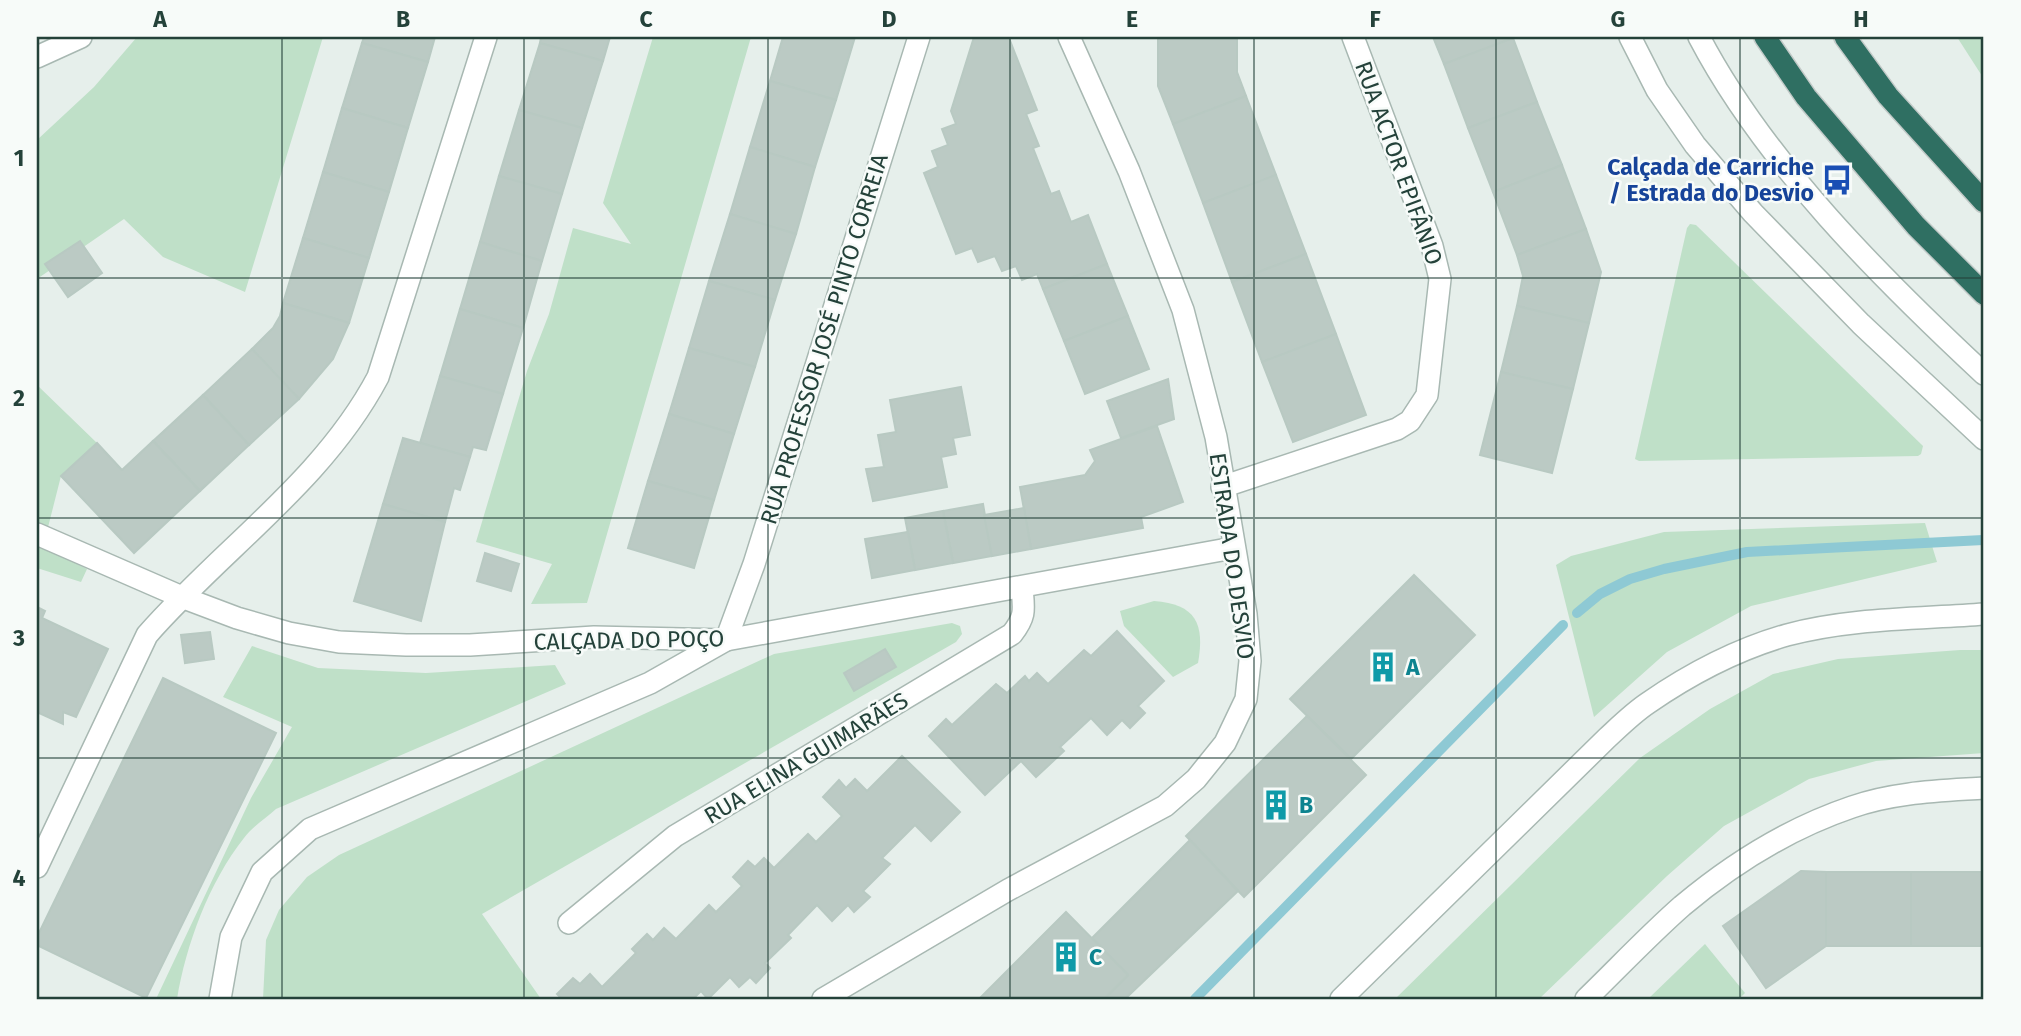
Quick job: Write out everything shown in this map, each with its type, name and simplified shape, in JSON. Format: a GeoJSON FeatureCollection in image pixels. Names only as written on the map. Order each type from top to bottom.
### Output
{"type":"FeatureCollection","features":[{"type":"Feature","properties":{"kind":"highway"},"geometry":{"type":"LineString","coordinates":[[1765,37],[1806,97],[1890,196],[1984,294]]}},
{"type":"Feature","properties":{"kind":"highway"},"geometry":{"type":"LineString","coordinates":[[1845,37],[1888,96],[1984,202]]}},
{"type":"Feature","properties":{"kind":"street"},"geometry":{"type":"LineString","coordinates":[[37,57],[81,37]]}},
{"type":"Feature","properties":{"kind":"street"},"geometry":{"type":"LineString","coordinates":[[37,867],[147,635],[335,444],[362,407],[378,377],[486,37]]}},
{"type":"Feature","properties":{"kind":"street","name":"RUA PROFESSOR JOSÉ PINTO CORREIA"},"geometry":{"type":"LineString","coordinates":[[726,640],[758,551],[919,37]]}},
{"type":"Feature","properties":{"kind":"street","name":"ESTRADA DO DESVIO"},"geometry":{"type":"LineString","coordinates":[[823,999],[1008,890],[1165,806],[1195,779],[1225,743],[1245,699],[1250,661],[1245,614],[1216,437],[1183,310],[1129,171],[1069,37]]}},
{"type":"Feature","properties":{"kind":"street","name":"RUA ACTOR EPIFÂNIO"},"geometry":{"type":"LineString","coordinates":[[1222,486],[1397,429],[1410,421],[1427,395],[1440,279],[1433,246],[1353,37]]}},
{"type":"Feature","properties":{"kind":"street"},"geometry":{"type":"LineString","coordinates":[[1630,37],[1657,90],[1695,145],[1753,213],[1861,324],[1984,439]]}},
{"type":"Feature","properties":{"kind":"street"},"geometry":{"type":"LineString","coordinates":[[1699,37],[1718,73],[1789,170],[1908,303],[1984,374]]}},
{"type":"Feature","properties":{"kind":"street","name":"CALÇADA DO POÇO"},"geometry":{"type":"LineString","coordinates":[[37,534],[237,618],[339,642],[406,646],[594,637],[726,640],[1233,548]]}},
{"type":"Feature","properties":{"kind":"street","name":"RUA ELINA GUIMARÃES"},"geometry":{"type":"LineString","coordinates":[[569,923],[676,836],[1012,634],[1022,621],[1022,588]]}},
{"type":"Feature","properties":{"kind":"street"},"geometry":{"type":"LineString","coordinates":[[1341,999],[1607,738],[1645,704],[1685,679],[1728,657],[1787,635],[1844,624],[1984,614]]}},
{"type":"Feature","properties":{"kind":"street"},"geometry":{"type":"LineString","coordinates":[[220,999],[232,937],[262,872],[310,828],[650,683],[726,640]]}},
{"type":"Feature","properties":{"kind":"street"},"geometry":{"type":"LineString","coordinates":[[1586,999],[1682,907],[1733,866],[1793,831],[1854,806],[1915,793],[1984,788]]}},
{"type":"Feature","properties":{"kind":"green space"},"geometry":{"type":"Polygon","coordinates":[[[137,37],[323,37],[245,292],[163,257],[124,219],[37,279],[37,140],[94,87],[137,37]]]}},
{"type":"Feature","properties":{"kind":"green space"},"geometry":{"type":"Polygon","coordinates":[[[653,37],[751,37],[587,603],[531,604],[552,564],[476,542],[527,371],[549,314],[573,228],[631,244],[603,203],[653,37]]]}},
{"type":"Feature","properties":{"kind":"green space"},"geometry":{"type":"Polygon","coordinates":[[[1957,37],[1984,37],[1984,79],[1957,37]]]}},
{"type":"Feature","properties":{"kind":"green space"},"geometry":{"type":"Polygon","coordinates":[[[1690,224],[1696,225],[1923,446],[1921,454],[1635,459],[1690,224]]]}},
{"type":"Feature","properties":{"kind":"green space"},"geometry":{"type":"Polygon","coordinates":[[[37,385],[97,443],[61,476],[43,547],[87,569],[81,582],[37,568],[37,385]]]}},
{"type":"Feature","properties":{"kind":"green space"},"geometry":{"type":"Polygon","coordinates":[[[1925,523],[1937,562],[1751,606],[1667,652],[1594,717],[1556,565],[1571,556],[1664,532],[1925,523]]]}},
{"type":"Feature","properties":{"kind":"green space"},"geometry":{"type":"Polygon","coordinates":[[[1154,601],[1180,606],[1194,618],[1198,627],[1198,663],[1173,677],[1124,626],[1120,611],[1154,601]]]}},
{"type":"Feature","properties":{"kind":"green space"},"geometry":{"type":"Polygon","coordinates":[[[952,623],[960,626],[962,634],[956,642],[482,914],[541,999],[263,999],[266,940],[279,910],[307,877],[339,855],[774,654],[952,623]]]}},
{"type":"Feature","properties":{"kind":"green space"},"geometry":{"type":"Polygon","coordinates":[[[252,646],[318,668],[426,673],[555,665],[566,684],[276,809],[247,834],[220,874],[193,936],[177,999],[156,999],[251,798],[292,727],[223,697],[252,646]]]}},
{"type":"Feature","properties":{"kind":"green space"},"geometry":{"type":"Polygon","coordinates":[[[1984,650],[1984,753],[1876,761],[1809,779],[1724,826],[1667,876],[1539,999],[1395,999],[1640,758],[1710,709],[1773,674],[1838,659],[1984,650]]]}},
{"type":"Feature","properties":{"kind":"green space"},"geometry":{"type":"Polygon","coordinates":[[[1705,944],[1745,993],[1739,999],[1648,999],[1705,944]]]}},
{"type":"Feature","properties":{"kind":"building"},"geometry":{"type":"Polygon","coordinates":[[[364,37],[435,37],[428,62],[362,43],[364,37]]]}},
{"type":"Feature","properties":{"kind":"building"},"geometry":{"type":"Polygon","coordinates":[[[541,37],[610,37],[603,61],[540,43],[541,37]]]}},
{"type":"Feature","properties":{"kind":"building"},"geometry":{"type":"Polygon","coordinates":[[[783,37],[855,37],[836,100],[770,81],[783,37]]]}},
{"type":"Feature","properties":{"kind":"building"},"geometry":{"type":"Polygon","coordinates":[[[974,37],[1009,38],[1037,110],[1026,114],[1039,146],[1033,148],[1051,194],[1059,191],[1071,222],[1088,215],[1107,264],[1043,289],[1037,274],[1022,280],[1016,266],[1002,271],[995,256],[978,262],[972,248],[956,254],[924,173],[938,167],[932,151],[948,145],[942,129],[956,124],[951,111],[974,37]]]}},
{"type":"Feature","properties":{"kind":"building"},"geometry":{"type":"Polygon","coordinates":[[[1158,37],[1237,37],[1237,72],[1246,96],[1173,124],[1158,86],[1158,37]]]}},
{"type":"Feature","properties":{"kind":"building"},"geometry":{"type":"Polygon","coordinates":[[[1433,37],[1513,37],[1513,38],[1444,64],[1433,37]]]}},
{"type":"Feature","properties":{"kind":"building"},"geometry":{"type":"Polygon","coordinates":[[[1513,38],[1537,102],[1468,128],[1444,64],[1513,38]]]}},
{"type":"Feature","properties":{"kind":"building"},"geometry":{"type":"Polygon","coordinates":[[[362,43],[428,62],[408,128],[342,108],[362,43]]]}},
{"type":"Feature","properties":{"kind":"building"},"geometry":{"type":"Polygon","coordinates":[[[540,43],[603,61],[582,128],[519,110],[540,43]]]}},
{"type":"Feature","properties":{"kind":"building"},"geometry":{"type":"Polygon","coordinates":[[[770,81],[836,100],[815,167],[750,147],[770,81]]]}},
{"type":"Feature","properties":{"kind":"building"},"geometry":{"type":"Polygon","coordinates":[[[1246,96],[1276,175],[1203,203],[1173,124],[1246,96]]]}},
{"type":"Feature","properties":{"kind":"building"},"geometry":{"type":"Polygon","coordinates":[[[1537,102],[1562,165],[1493,192],[1468,128],[1537,102]]]}},
{"type":"Feature","properties":{"kind":"building"},"geometry":{"type":"Polygon","coordinates":[[[342,108],[408,128],[389,192],[323,172],[342,108]]]}},
{"type":"Feature","properties":{"kind":"building"},"geometry":{"type":"Polygon","coordinates":[[[519,110],[582,128],[562,194],[499,176],[519,110]]]}},
{"type":"Feature","properties":{"kind":"building"},"geometry":{"type":"Polygon","coordinates":[[[750,147],[815,167],[796,234],[730,214],[750,147]]]}},
{"type":"Feature","properties":{"kind":"building"},"geometry":{"type":"Polygon","coordinates":[[[1562,165],[1586,229],[1517,255],[1493,192],[1562,165]]]}},
{"type":"Feature","properties":{"kind":"building"},"geometry":{"type":"Polygon","coordinates":[[[323,172],[389,192],[369,258],[303,238],[323,172]]]}},
{"type":"Feature","properties":{"kind":"building"},"geometry":{"type":"Polygon","coordinates":[[[1276,175],[1306,254],[1232,282],[1203,203],[1276,175]]]}},
{"type":"Feature","properties":{"kind":"building"},"geometry":{"type":"Polygon","coordinates":[[[499,176],[562,194],[542,261],[480,242],[499,176]]]}},
{"type":"Feature","properties":{"kind":"building"},"geometry":{"type":"Polygon","coordinates":[[[730,214],[796,234],[775,300],[709,281],[730,214]]]}},
{"type":"Feature","properties":{"kind":"building"},"geometry":{"type":"Polygon","coordinates":[[[1586,229],[1601,272],[1589,323],[1517,306],[1523,276],[1517,255],[1586,229]]]}},
{"type":"Feature","properties":{"kind":"building"},"geometry":{"type":"Polygon","coordinates":[[[303,238],[369,258],[349,323],[283,303],[303,238]]]}},
{"type":"Feature","properties":{"kind":"building"},"geometry":{"type":"Polygon","coordinates":[[[80,241],[102,273],[68,297],[45,264],[80,241]]]}},
{"type":"Feature","properties":{"kind":"building"},"geometry":{"type":"Polygon","coordinates":[[[480,242],[542,261],[523,328],[460,309],[480,242]]]}},
{"type":"Feature","properties":{"kind":"building"},"geometry":{"type":"Polygon","coordinates":[[[1306,254],[1336,334],[1262,362],[1232,282],[1306,254]]]}},
{"type":"Feature","properties":{"kind":"building"},"geometry":{"type":"Polygon","coordinates":[[[1107,264],[1128,316],[1064,341],[1043,289],[1107,264]]]}},
{"type":"Feature","properties":{"kind":"building"},"geometry":{"type":"Polygon","coordinates":[[[709,281],[775,300],[755,367],[689,348],[709,281]]]}},
{"type":"Feature","properties":{"kind":"building"},"geometry":{"type":"Polygon","coordinates":[[[283,303],[349,323],[333,359],[299,399],[252,349],[273,328],[283,303]]]}},
{"type":"Feature","properties":{"kind":"building"},"geometry":{"type":"Polygon","coordinates":[[[1517,306],[1589,323],[1573,389],[1501,372],[1517,306]]]}},
{"type":"Feature","properties":{"kind":"building"},"geometry":{"type":"Polygon","coordinates":[[[460,309],[523,328],[503,394],[440,376],[460,309]]]}},
{"type":"Feature","properties":{"kind":"building"},"geometry":{"type":"Polygon","coordinates":[[[1128,316],[1149,369],[1085,394],[1064,341],[1128,316]]]}},
{"type":"Feature","properties":{"kind":"building"},"geometry":{"type":"Polygon","coordinates":[[[1336,334],[1366,415],[1293,442],[1262,362],[1336,334]]]}},
{"type":"Feature","properties":{"kind":"building"},"geometry":{"type":"Polygon","coordinates":[[[689,348],[755,367],[734,434],[669,414],[689,348]]]}},
{"type":"Feature","properties":{"kind":"building"},"geometry":{"type":"Polygon","coordinates":[[[252,349],[299,399],[249,445],[203,395],[252,349]]]}},
{"type":"Feature","properties":{"kind":"building"},"geometry":{"type":"Polygon","coordinates":[[[1501,372],[1573,389],[1552,473],[1480,455],[1501,372]]]}},
{"type":"Feature","properties":{"kind":"building"},"geometry":{"type":"Polygon","coordinates":[[[440,376],[503,394],[486,450],[473,447],[470,457],[420,443],[440,376]]]}},
{"type":"Feature","properties":{"kind":"building"},"geometry":{"type":"Polygon","coordinates":[[[1168,379],[1174,419],[1121,438],[1107,401],[1168,379]]]}},
{"type":"Feature","properties":{"kind":"building"},"geometry":{"type":"Polygon","coordinates":[[[961,387],[970,435],[953,438],[956,454],[941,457],[947,487],[873,501],[866,469],[884,467],[878,435],[896,432],[890,400],[961,387]]]}},
{"type":"Feature","properties":{"kind":"building"},"geometry":{"type":"Polygon","coordinates":[[[203,395],[249,445],[200,491],[153,441],[203,395]]]}},
{"type":"Feature","properties":{"kind":"building"},"geometry":{"type":"Polygon","coordinates":[[[669,414],[734,434],[714,500],[648,481],[669,414]]]}},
{"type":"Feature","properties":{"kind":"building"},"geometry":{"type":"Polygon","coordinates":[[[1157,426],[1183,502],[1141,517],[1143,528],[1031,549],[1020,487],[1085,475],[1095,461],[1090,450],[1157,426]]]}},
{"type":"Feature","properties":{"kind":"building"},"geometry":{"type":"Polygon","coordinates":[[[403,438],[470,457],[460,490],[454,488],[445,522],[383,504],[403,438]]]}},
{"type":"Feature","properties":{"kind":"building"},"geometry":{"type":"Polygon","coordinates":[[[153,441],[200,491],[134,553],[61,476],[97,443],[122,470],[153,441]]]}},
{"type":"Feature","properties":{"kind":"building"},"geometry":{"type":"Polygon","coordinates":[[[648,481],[714,500],[694,568],[628,548],[648,481]]]}},
{"type":"Feature","properties":{"kind":"building"},"geometry":{"type":"Polygon","coordinates":[[[383,504],[445,522],[421,621],[354,601],[383,504]]]}},
{"type":"Feature","properties":{"kind":"building"},"geometry":{"type":"Polygon","coordinates":[[[983,504],[992,556],[953,563],[943,511],[983,504]]]}},
{"type":"Feature","properties":{"kind":"building"},"geometry":{"type":"Polygon","coordinates":[[[1024,508],[1031,549],[992,556],[984,515],[1024,508]]]}},
{"type":"Feature","properties":{"kind":"building"},"geometry":{"type":"Polygon","coordinates":[[[943,511],[953,563],[915,570],[905,518],[943,511]]]}},
{"type":"Feature","properties":{"kind":"building"},"geometry":{"type":"Polygon","coordinates":[[[908,532],[915,570],[872,578],[865,539],[908,532]]]}},
{"type":"Feature","properties":{"kind":"building"},"geometry":{"type":"Polygon","coordinates":[[[485,553],[519,564],[511,591],[477,581],[485,553]]]}},
{"type":"Feature","properties":{"kind":"building","name":"A"},"geometry":{"type":"Polygon","coordinates":[[[1414,575],[1475,635],[1351,759],[1290,699],[1414,575]]]}},
{"type":"Feature","properties":{"kind":"building"},"geometry":{"type":"Polygon","coordinates":[[[37,607],[45,611],[42,618],[108,649],[76,717],[63,712],[63,724],[37,712],[37,607]]]}},
{"type":"Feature","properties":{"kind":"building"},"geometry":{"type":"Polygon","coordinates":[[[1117,631],[1164,681],[1138,706],[1145,713],[1130,728],[1122,720],[1107,735],[1091,718],[1060,747],[1064,751],[1036,777],[1021,761],[985,795],[929,736],[946,719],[952,725],[996,684],[1007,693],[1025,676],[1029,681],[1037,673],[1048,684],[1084,650],[1091,656],[1117,631]]]}},
{"type":"Feature","properties":{"kind":"building"},"geometry":{"type":"Polygon","coordinates":[[[210,632],[214,659],[185,663],[181,635],[210,632]]]}},
{"type":"Feature","properties":{"kind":"building"},"geometry":{"type":"Polygon","coordinates":[[[885,649],[896,667],[854,691],[844,673],[885,649]]]}},
{"type":"Feature","properties":{"kind":"building"},"geometry":{"type":"Polygon","coordinates":[[[163,678],[276,733],[146,998],[37,945],[37,937],[163,678]]]}},
{"type":"Feature","properties":{"kind":"building","name":"B"},"geometry":{"type":"Polygon","coordinates":[[[1307,716],[1366,775],[1244,897],[1186,836],[1307,716]]]}},
{"type":"Feature","properties":{"kind":"building"},"geometry":{"type":"Polygon","coordinates":[[[902,756],[960,812],[931,841],[915,825],[882,858],[890,864],[863,891],[870,897],[854,912],[848,905],[832,921],[817,905],[788,935],[791,938],[765,963],[770,968],[756,983],[750,977],[739,987],[730,977],[708,999],[701,991],[693,999],[562,999],[557,994],[573,978],[580,984],[590,974],[602,987],[636,953],[632,949],[647,934],[653,940],[664,928],[676,939],[709,905],[716,912],[742,886],[733,877],[748,861],[755,867],[764,858],[774,868],[808,834],[816,842],[842,816],[823,797],[839,780],[846,788],[855,779],[867,791],[902,756]]]}},
{"type":"Feature","properties":{"kind":"building"},"geometry":{"type":"Polygon","coordinates":[[[1190,840],[1238,891],[1125,999],[1104,999],[1128,975],[1092,938],[1190,840]]]}},
{"type":"Feature","properties":{"kind":"building"},"geometry":{"type":"Polygon","coordinates":[[[1801,871],[1826,872],[1826,946],[1766,988],[1723,926],[1801,871]]]}},
{"type":"Feature","properties":{"kind":"building"},"geometry":{"type":"Polygon","coordinates":[[[1826,872],[1911,872],[1911,946],[1826,946],[1826,872]]]}},
{"type":"Feature","properties":{"kind":"building"},"geometry":{"type":"Polygon","coordinates":[[[1911,872],[1984,872],[1984,946],[1911,946],[1911,872]]]}},
{"type":"Feature","properties":{"kind":"building","name":"C"},"geometry":{"type":"Polygon","coordinates":[[[1066,912],[1128,975],[1104,999],[979,999],[1066,912]]]}},
{"type":"Feature","properties":{"kind":"waterway"},"geometry":{"type":"LineString","coordinates":[[1577,613],[1600,594],[1630,579],[1747,552],[1983,540]]}},
{"type":"Feature","properties":{"kind":"waterway"},"geometry":{"type":"LineString","coordinates":[[1195,999],[1563,625]]}},
{"type":"Feature","properties":{"kind":"place","name":"Calçada de Carriche / Estrada do Desvio"},"geometry":{"type":"Point","coordinates":[1837,180]}},
{"type":"Feature","properties":{"kind":"place","name":"A"},"geometry":{"type":"Point","coordinates":[1383,667]}},
{"type":"Feature","properties":{"kind":"place","name":"B"},"geometry":{"type":"Point","coordinates":[1276,805]}},
{"type":"Feature","properties":{"kind":"place","name":"C"},"geometry":{"type":"Point","coordinates":[1066,957]}}]}
